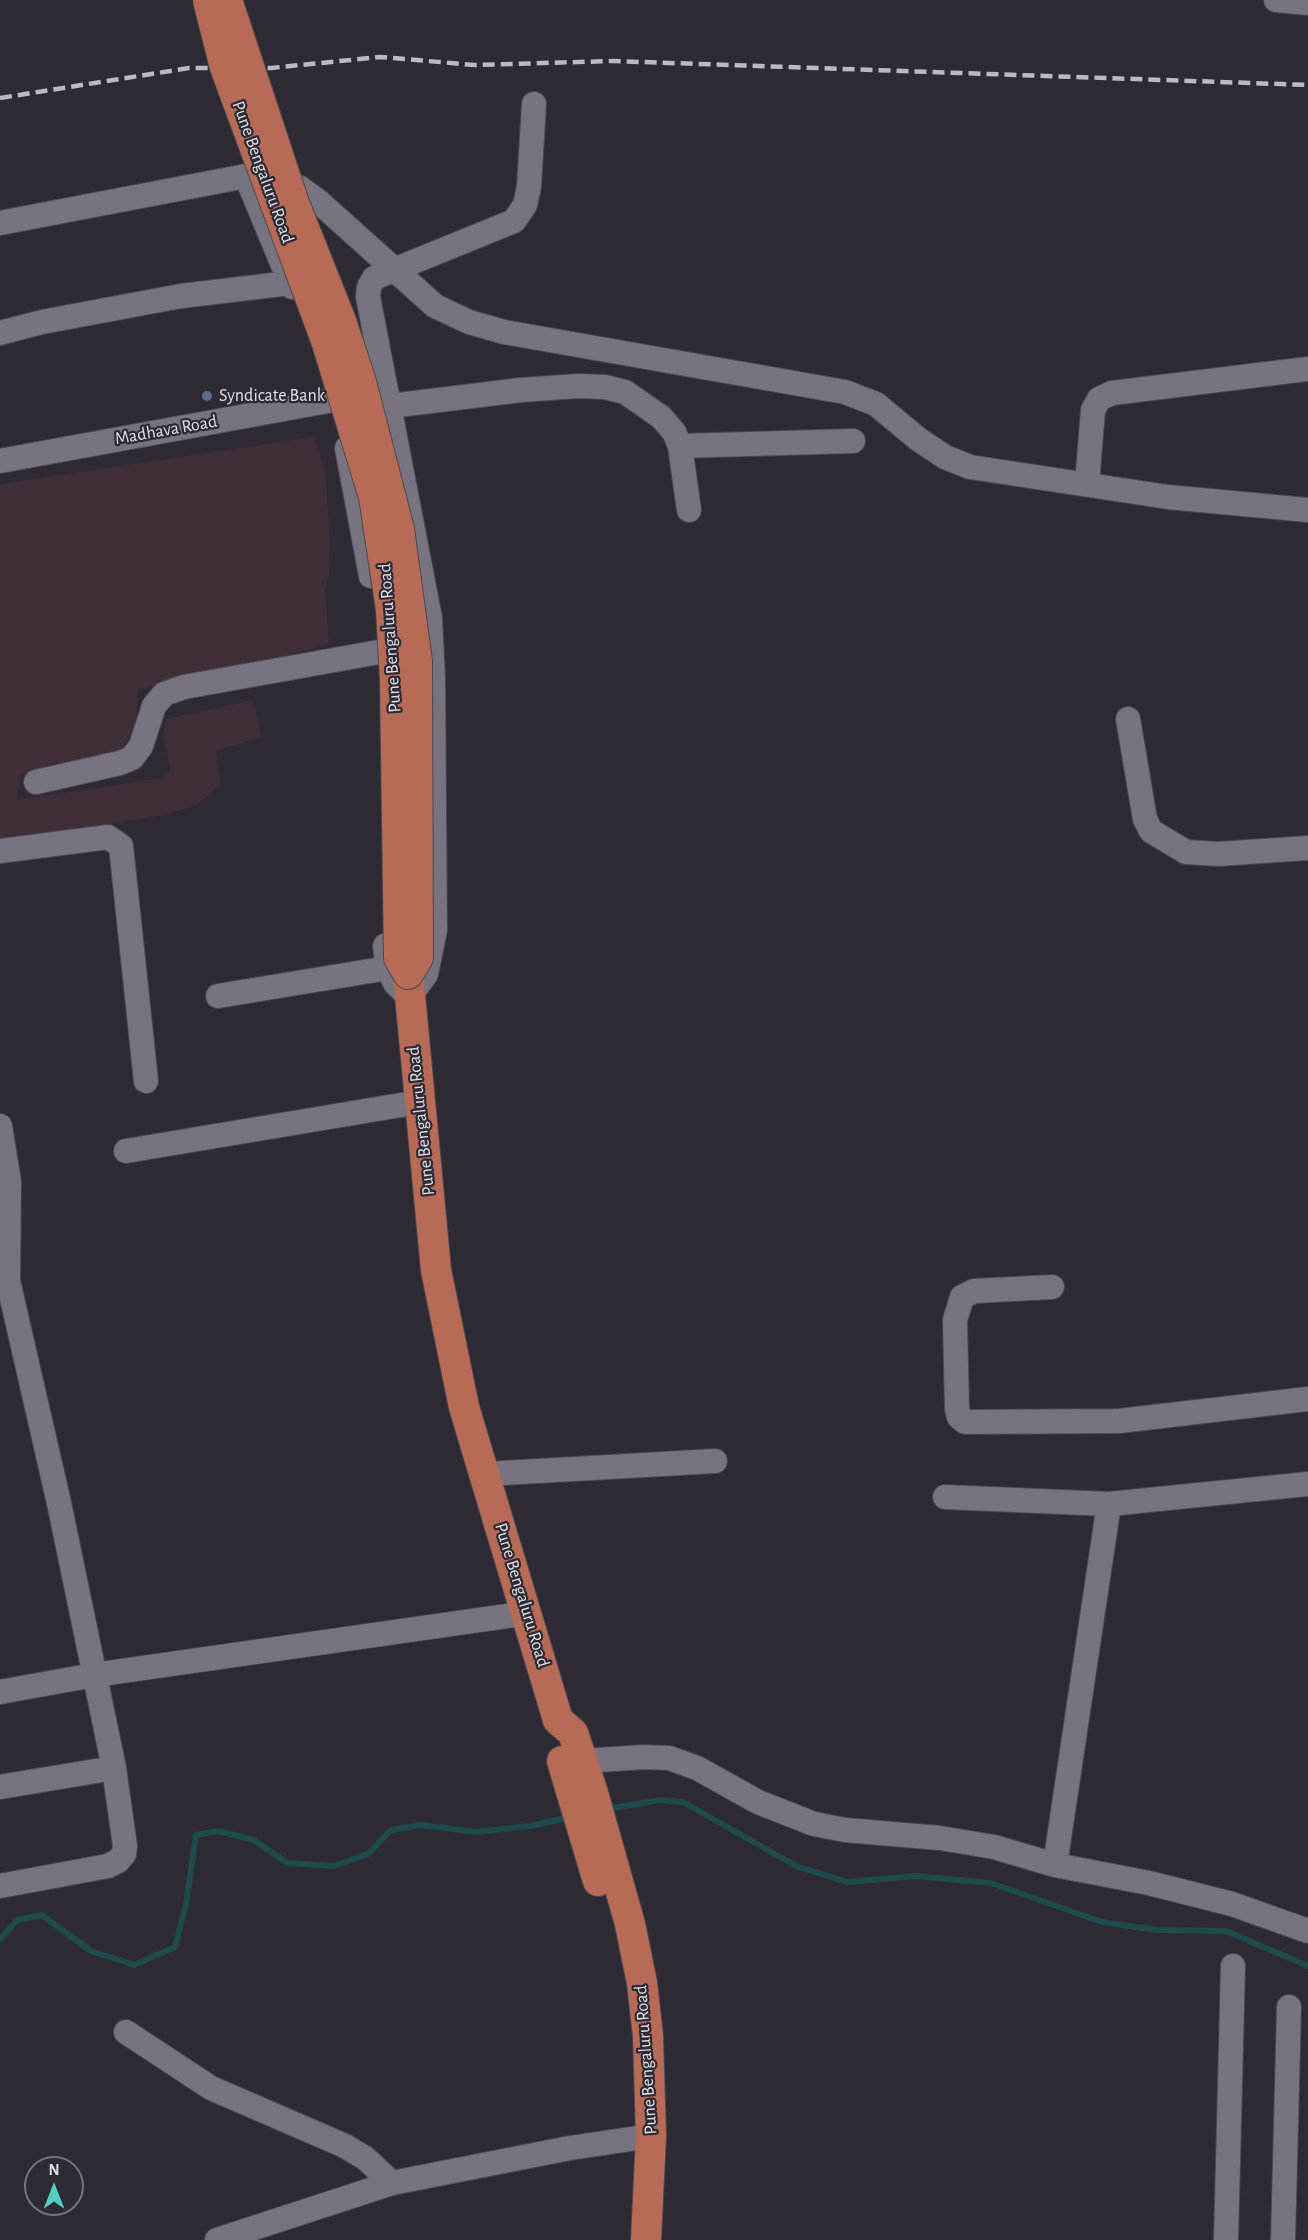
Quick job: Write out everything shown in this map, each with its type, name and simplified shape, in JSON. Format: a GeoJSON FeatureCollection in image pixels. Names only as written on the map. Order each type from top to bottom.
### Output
{"type":"FeatureCollection","features":[{"type":"Feature","properties":{"kind":"main road","name":"Pune Bengaluru Road"},"geometry":{"type":"LineString","coordinates":[[208,0],[225,67],[327,343],[374,497],[391,609],[396,692],[399,958],[419,1102],[436,1270],[464,1407],[528,1613],[558,1720],[573,1733],[582,1761],[582,1793],[595,1838],[630,1924],[642,1983],[648,2036],[643,2137],[646,2240]]}},
{"type":"Feature","properties":{"kind":"main road"},"geometry":{"type":"LineString","coordinates":[[227,0],[294,203],[341,321],[362,382],[399,529],[417,661],[418,958],[402,980]]}},
{"type":"Feature","properties":{"kind":"main road"},"geometry":{"type":"LineString","coordinates":[[558,1720],[556,1740],[582,1793]]}},
{"type":"Feature","properties":{"kind":"main road"},"geometry":{"type":"LineString","coordinates":[[628,2240],[643,2137]]}},
{"type":"Feature","properties":{"kind":"street"},"geometry":{"type":"LineString","coordinates":[[1276,0],[1308,3]]}},
{"type":"Feature","properties":{"kind":"street"},"geometry":{"type":"LineString","coordinates":[[218,996],[402,980],[426,974],[435,930],[433,678],[430,618],[368,297],[369,287],[374,278],[514,221],[525,205],[529,187],[534,104]]}},
{"type":"Feature","properties":{"kind":"street"},"geometry":{"type":"LineString","coordinates":[[246,176],[309,327],[333,400],[346,443],[368,552],[379,630],[382,698],[384,942],[402,980]]}},
{"type":"Feature","properties":{"kind":"street"},"geometry":{"type":"LineString","coordinates":[[0,224],[246,176],[272,176],[300,188],[370,246],[393,270],[435,306],[469,322],[504,332],[845,392],[876,404],[918,439],[945,457],[970,467],[1168,497],[1308,510]]}},
{"type":"Feature","properties":{"kind":"street"},"geometry":{"type":"LineString","coordinates":[[0,333],[42,322],[181,296],[290,283]]}},
{"type":"Feature","properties":{"kind":"street"},"geometry":{"type":"LineString","coordinates":[[1087,484],[1093,410],[1099,399],[1112,393],[1308,369]]}},
{"type":"Feature","properties":{"kind":"street"},"geometry":{"type":"LineString","coordinates":[[390,406],[521,390],[605,387],[626,392],[645,403],[668,425],[680,446],[689,510]]}},
{"type":"Feature","properties":{"kind":"street","name":"Madhava Road"},"geometry":{"type":"LineString","coordinates":[[0,461],[333,400]]}},
{"type":"Feature","properties":{"kind":"street"},"geometry":{"type":"LineString","coordinates":[[680,446],[853,441]]}},
{"type":"Feature","properties":{"kind":"street"},"geometry":{"type":"LineString","coordinates":[[36,782],[120,764],[132,758],[141,746],[154,706],[164,694],[184,687],[379,652]]}},
{"type":"Feature","properties":{"kind":"street"},"geometry":{"type":"LineString","coordinates":[[1128,719],[1145,819],[1151,831],[1186,852],[1218,854],[1308,848]]}},
{"type":"Feature","properties":{"kind":"street"},"geometry":{"type":"LineString","coordinates":[[0,851],[108,837],[121,846],[146,1081]]}},
{"type":"Feature","properties":{"kind":"street"},"geometry":{"type":"LineString","coordinates":[[126,1151],[419,1102]]}},
{"type":"Feature","properties":{"kind":"street"},"geometry":{"type":"LineString","coordinates":[[0,1126],[9,1182],[8,1281],[59,1503],[114,1768],[125,1846],[124,1854],[118,1861],[0,1886]]}},
{"type":"Feature","properties":{"kind":"street"},"geometry":{"type":"LineString","coordinates":[[1052,1287],[974,1291],[962,1297],[957,1307],[955,1331],[957,1409],[959,1417],[965,1422],[1119,1421],[1308,1399]]}},
{"type":"Feature","properties":{"kind":"street"},"geometry":{"type":"LineString","coordinates":[[485,1474],[715,1461]]}},
{"type":"Feature","properties":{"kind":"street"},"geometry":{"type":"LineString","coordinates":[[945,1497],[1109,1504],[1308,1484]]}},
{"type":"Feature","properties":{"kind":"street"},"geometry":{"type":"LineString","coordinates":[[1055,1865],[1109,1504]]}},
{"type":"Feature","properties":{"kind":"street"},"geometry":{"type":"LineString","coordinates":[[0,1692],[94,1675],[528,1613]]}},
{"type":"Feature","properties":{"kind":"street"},"geometry":{"type":"LineString","coordinates":[[582,1761],[644,1757],[669,1758],[697,1768],[758,1802],[814,1824],[844,1830],[940,1838],[994,1847],[1055,1865],[1160,1885],[1232,1904],[1308,1931]]}},
{"type":"Feature","properties":{"kind":"street"},"geometry":{"type":"LineString","coordinates":[[0,1787],[114,1768]]}},
{"type":"Feature","properties":{"kind":"street"},"geometry":{"type":"LineString","coordinates":[[1226,2240],[1233,1966]]}},
{"type":"Feature","properties":{"kind":"street"},"geometry":{"type":"LineString","coordinates":[[1283,2240],[1289,2007]]}},
{"type":"Feature","properties":{"kind":"street"},"geometry":{"type":"LineString","coordinates":[[126,2032],[211,2088],[345,2145],[365,2158],[392,2183]]}},
{"type":"Feature","properties":{"kind":"street"},"geometry":{"type":"LineString","coordinates":[[217,2240],[392,2183],[570,2148],[643,2137]]}},
{"type":"Feature","properties":{"kind":"shaded area"},"geometry":{"type":"Polygon","coordinates":[[[314,437],[325,471],[330,539],[329,575],[325,590],[329,644],[230,670],[213,669],[138,690],[137,718],[131,735],[120,751],[104,761],[20,775],[17,800],[162,778],[170,770],[163,733],[167,719],[253,700],[262,737],[216,751],[220,784],[197,805],[168,814],[0,843],[0,484],[314,437]]]}},
{"type":"Feature","properties":{"kind":"waterway"},"geometry":{"type":"LineString","coordinates":[[606,1809],[661,1800],[683,1802],[798,1867],[848,1882],[916,1876],[991,1883],[1102,1922],[1157,1930],[1226,1931],[1308,1966]]}},
{"type":"Feature","properties":{"kind":"waterway"},"geometry":{"type":"LineString","coordinates":[[0,1939],[17,1920],[42,1915],[91,1951],[134,1965],[175,1947],[186,1905],[196,1835],[218,1831],[254,1840],[287,1863],[334,1866],[368,1854],[391,1830],[421,1825],[477,1832],[530,1826],[570,1817]]}},
{"type":"Feature","properties":{"kind":"railway"},"geometry":{"type":"LineString","coordinates":[[0,98],[189,68],[271,68],[380,57],[475,65],[613,61],[1308,85]]}},
{"type":"Feature","properties":{"kind":"place","name":"Syndicate Bank"},"geometry":{"type":"Point","coordinates":[207,396]}}]}
